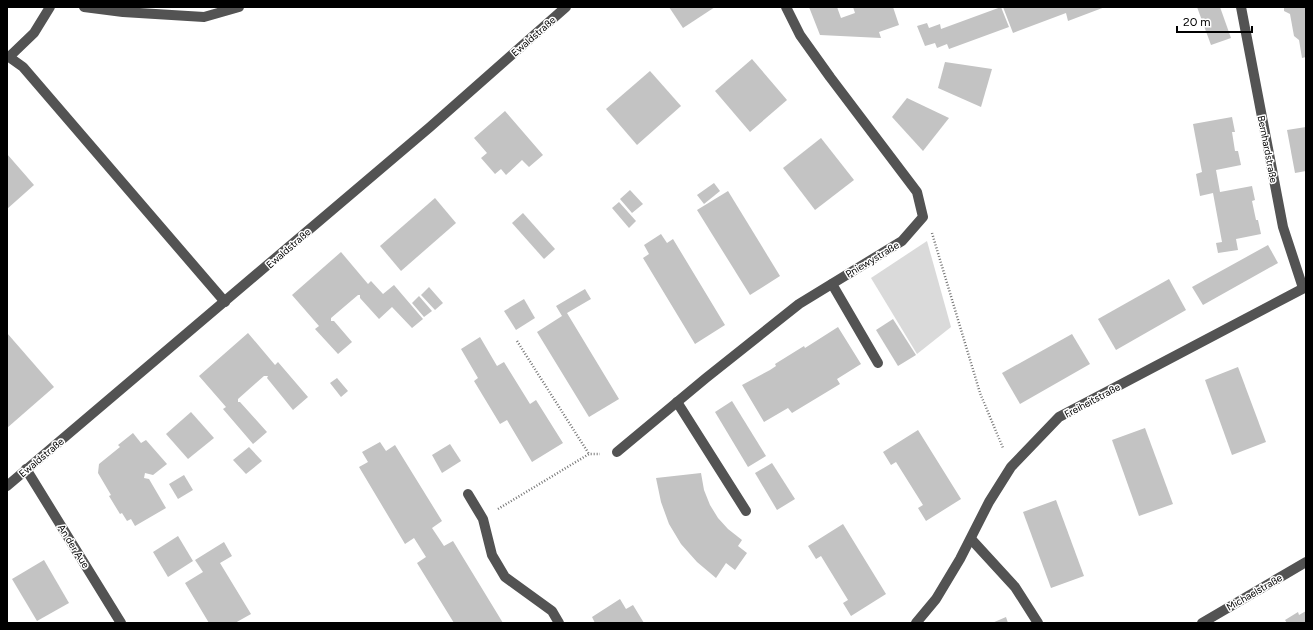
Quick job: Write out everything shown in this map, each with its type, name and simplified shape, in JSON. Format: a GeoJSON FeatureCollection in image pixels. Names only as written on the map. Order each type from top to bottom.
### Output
{"type":"FeatureCollection","features":[{"type":"Feature","properties":{"kind":"street"},"geometry":{"type":"LineString","coordinates":[[50,7],[34,33],[8,57],[23,67],[225,302]]}},
{"type":"Feature","properties":{"kind":"street"},"geometry":{"type":"LineString","coordinates":[[84,7],[123,12],[204,17],[239,7]]}},
{"type":"Feature","properties":{"kind":"street","name":"Ewaldstraße"},"geometry":{"type":"LineString","coordinates":[[7,486],[430,127],[566,7]]}},
{"type":"Feature","properties":{"kind":"street"},"geometry":{"type":"LineString","coordinates":[[786,7],[805,42],[917,192],[923,217]]}},
{"type":"Feature","properties":{"kind":"street","name":"Bernhardstraße"},"geometry":{"type":"LineString","coordinates":[[1241,7],[1283,227],[1305,287]]}},
{"type":"Feature","properties":{"kind":"street","name":"Pniewystraße"},"geometry":{"type":"LineString","coordinates":[[617,452],[799,304],[902,241],[923,217]]}},
{"type":"Feature","properties":{"kind":"street"},"geometry":{"type":"LineString","coordinates":[[832,284],[878,363]]}},
{"type":"Feature","properties":{"kind":"street","name":"Freiheitstraße"},"geometry":{"type":"LineString","coordinates":[[916,623],[936,599],[971,539],[989,502],[1011,467],[1059,417],[1305,287]]}},
{"type":"Feature","properties":{"kind":"street"},"geometry":{"type":"LineString","coordinates":[[677,402],[746,511]]}},
{"type":"Feature","properties":{"kind":"street","name":"An der Aue"},"geometry":{"type":"LineString","coordinates":[[26,469],[121,623]]}},
{"type":"Feature","properties":{"kind":"street"},"geometry":{"type":"LineString","coordinates":[[468,494],[483,519],[492,555],[504,577],[552,611],[559,623]]}},
{"type":"Feature","properties":{"kind":"street"},"geometry":{"type":"LineString","coordinates":[[971,539],[1015,587],[1038,623]]}},
{"type":"Feature","properties":{"kind":"street","name":"Michaelstraße"},"geometry":{"type":"LineString","coordinates":[[1202,623],[1306,562]]}},
{"type":"Feature","properties":{"kind":"path"},"geometry":{"type":"LineString","coordinates":[[923,217],[930,228],[980,393],[1011,467]]}},
{"type":"Feature","properties":{"kind":"path"},"geometry":{"type":"LineString","coordinates":[[517,341],[589,454]]}},
{"type":"Feature","properties":{"kind":"path"},"geometry":{"type":"LineString","coordinates":[[483,519],[589,454],[617,452]]}},
{"type":"Feature","properties":{"kind":"shaded area"},"geometry":{"type":"Polygon","coordinates":[[[927,241],[951,327],[917,354],[871,278],[927,241]]]}},
{"type":"Feature","properties":{"kind":"building"},"geometry":{"type":"Polygon","coordinates":[[[669,7],[715,7],[683,28],[669,7]]]}},
{"type":"Feature","properties":{"kind":"building"},"geometry":{"type":"Polygon","coordinates":[[[809,7],[837,7],[841,18],[855,13],[853,7],[893,7],[899,25],[879,32],[881,38],[820,35],[809,7]]]}},
{"type":"Feature","properties":{"kind":"building"},"geometry":{"type":"Polygon","coordinates":[[[1001,7],[1009,27],[949,49],[947,44],[937,48],[935,43],[925,46],[917,26],[927,23],[929,28],[940,24],[941,29],[1001,7]]]}},
{"type":"Feature","properties":{"kind":"building"},"geometry":{"type":"Polygon","coordinates":[[[1003,7],[1105,7],[1068,21],[1066,13],[1013,33],[1003,7]]]}},
{"type":"Feature","properties":{"kind":"building"},"geometry":{"type":"Polygon","coordinates":[[[1197,7],[1220,7],[1231,38],[1211,45],[1197,7]]]}},
{"type":"Feature","properties":{"kind":"building"},"geometry":{"type":"Polygon","coordinates":[[[1284,7],[1306,7],[1306,57],[1302,58],[1299,40],[1294,36],[1290,14],[1284,11],[1284,7]]]}},
{"type":"Feature","properties":{"kind":"building"},"geometry":{"type":"Polygon","coordinates":[[[752,59],[787,100],[750,132],[715,91],[752,59]]]}},
{"type":"Feature","properties":{"kind":"building"},"geometry":{"type":"Polygon","coordinates":[[[945,62],[992,69],[981,107],[938,88],[945,62]]]}},
{"type":"Feature","properties":{"kind":"building"},"geometry":{"type":"Polygon","coordinates":[[[650,71],[681,106],[637,145],[606,109],[650,71]]]}},
{"type":"Feature","properties":{"kind":"building"},"geometry":{"type":"Polygon","coordinates":[[[907,98],[949,118],[923,151],[892,117],[907,98]]]}},
{"type":"Feature","properties":{"kind":"building"},"geometry":{"type":"Polygon","coordinates":[[[505,111],[543,155],[529,167],[522,160],[506,175],[501,169],[495,174],[481,158],[487,153],[474,138],[505,111]]]}},
{"type":"Feature","properties":{"kind":"building"},"geometry":{"type":"Polygon","coordinates":[[[1232,117],[1235,132],[1232,132],[1235,151],[1238,151],[1241,165],[1216,170],[1220,192],[1252,186],[1255,200],[1252,201],[1261,234],[1236,239],[1238,250],[1218,253],[1216,243],[1222,242],[1213,193],[1200,196],[1196,174],[1202,172],[1193,124],[1232,117]]]}},
{"type":"Feature","properties":{"kind":"building"},"geometry":{"type":"Polygon","coordinates":[[[1306,127],[1306,171],[1295,173],[1287,130],[1306,127]]]}},
{"type":"Feature","properties":{"kind":"building"},"geometry":{"type":"Polygon","coordinates":[[[821,138],[854,180],[815,210],[783,168],[821,138]]]}},
{"type":"Feature","properties":{"kind":"building"},"geometry":{"type":"Polygon","coordinates":[[[7,154],[34,185],[7,209],[7,154]]]}},
{"type":"Feature","properties":{"kind":"building"},"geometry":{"type":"Polygon","coordinates":[[[714,183],[720,191],[704,204],[697,195],[714,183]]]}},
{"type":"Feature","properties":{"kind":"building"},"geometry":{"type":"Polygon","coordinates":[[[630,190],[643,204],[632,213],[620,199],[630,190]]]}},
{"type":"Feature","properties":{"kind":"building"},"geometry":{"type":"Polygon","coordinates":[[[728,191],[780,276],[750,295],[697,210],[728,191]]]}},
{"type":"Feature","properties":{"kind":"building"},"geometry":{"type":"Polygon","coordinates":[[[435,198],[456,223],[401,271],[380,246],[435,198]]]}},
{"type":"Feature","properties":{"kind":"building"},"geometry":{"type":"Polygon","coordinates":[[[619,202],[636,221],[629,228],[612,208],[619,202]]]}},
{"type":"Feature","properties":{"kind":"building"},"geometry":{"type":"Polygon","coordinates":[[[523,213],[555,249],[544,259],[512,223],[523,213]]]}},
{"type":"Feature","properties":{"kind":"building"},"geometry":{"type":"Polygon","coordinates":[[[661,234],[667,243],[673,239],[725,325],[695,344],[643,258],[649,254],[644,245],[661,234]]]}},
{"type":"Feature","properties":{"kind":"building"},"geometry":{"type":"Polygon","coordinates":[[[1268,245],[1278,263],[1203,305],[1192,287],[1268,245]]]}},
{"type":"Feature","properties":{"kind":"building"},"geometry":{"type":"Polygon","coordinates":[[[341,252],[368,284],[371,281],[383,294],[394,285],[423,319],[412,328],[392,307],[379,319],[360,298],[360,295],[358,295],[331,318],[331,321],[334,321],[352,342],[338,354],[315,329],[319,326],[292,295],[341,252]]]}},
{"type":"Feature","properties":{"kind":"building"},"geometry":{"type":"Polygon","coordinates":[[[1169,279],[1186,310],[1116,350],[1098,319],[1169,279]]]}},
{"type":"Feature","properties":{"kind":"building"},"geometry":{"type":"Polygon","coordinates":[[[429,287],[443,303],[435,310],[421,295],[429,287]]]}},
{"type":"Feature","properties":{"kind":"building"},"geometry":{"type":"Polygon","coordinates":[[[585,289],[591,299],[567,313],[619,399],[589,417],[537,332],[562,316],[556,306],[585,289]]]}},
{"type":"Feature","properties":{"kind":"building"},"geometry":{"type":"Polygon","coordinates":[[[419,296],[432,311],[424,317],[412,303],[419,296]]]}},
{"type":"Feature","properties":{"kind":"building"},"geometry":{"type":"Polygon","coordinates":[[[524,299],[535,318],[516,330],[504,311],[524,299]]]}},
{"type":"Feature","properties":{"kind":"building"},"geometry":{"type":"Polygon","coordinates":[[[893,319],[916,355],[898,366],[876,330],[893,319]]]}},
{"type":"Feature","properties":{"kind":"building"},"geometry":{"type":"Polygon","coordinates":[[[838,327],[861,364],[837,379],[840,384],[792,413],[788,408],[764,422],[742,385],[770,370],[776,366],[775,364],[804,346],[805,348],[838,327]]]}},
{"type":"Feature","properties":{"kind":"building"},"geometry":{"type":"Polygon","coordinates":[[[7,333],[54,387],[7,428],[7,333]]]}},
{"type":"Feature","properties":{"kind":"building"},"geometry":{"type":"Polygon","coordinates":[[[248,333],[275,365],[278,362],[308,397],[293,410],[267,378],[268,376],[264,376],[238,399],[238,402],[240,402],[267,432],[253,444],[223,409],[226,407],[199,376],[248,333]]]}},
{"type":"Feature","properties":{"kind":"building"},"geometry":{"type":"Polygon","coordinates":[[[1072,334],[1090,364],[1020,404],[1002,373],[1072,334]]]}},
{"type":"Feature","properties":{"kind":"building"},"geometry":{"type":"Polygon","coordinates":[[[480,337],[497,366],[504,362],[530,404],[536,400],[563,443],[532,462],[507,420],[500,424],[474,381],[478,378],[461,349],[480,337]]]}},
{"type":"Feature","properties":{"kind":"building"},"geometry":{"type":"Polygon","coordinates":[[[1238,367],[1266,442],[1232,455],[1205,380],[1238,367]]]}},
{"type":"Feature","properties":{"kind":"building"},"geometry":{"type":"Polygon","coordinates":[[[337,378],[348,391],[341,397],[330,383],[337,378]]]}},
{"type":"Feature","properties":{"kind":"building"},"geometry":{"type":"Polygon","coordinates":[[[732,401],[766,456],[748,467],[715,412],[732,401]]]}},
{"type":"Feature","properties":{"kind":"building"},"geometry":{"type":"Polygon","coordinates":[[[191,412],[214,438],[188,459],[166,434],[191,412]]]}},
{"type":"Feature","properties":{"kind":"building"},"geometry":{"type":"Polygon","coordinates":[[[1145,428],[1173,504],[1139,516],[1112,440],[1145,428]]]}},
{"type":"Feature","properties":{"kind":"building"},"geometry":{"type":"Polygon","coordinates":[[[918,430],[961,499],[926,521],[918,508],[923,505],[896,462],[891,465],[883,452],[918,430]]]}},
{"type":"Feature","properties":{"kind":"building"},"geometry":{"type":"Polygon","coordinates":[[[133,433],[141,443],[146,440],[167,464],[153,475],[145,473],[144,478],[149,479],[166,508],[135,526],[131,519],[127,521],[122,513],[120,514],[98,473],[99,464],[120,447],[118,445],[133,433]]]}},
{"type":"Feature","properties":{"kind":"building"},"geometry":{"type":"Polygon","coordinates":[[[380,442],[386,451],[395,445],[442,521],[432,528],[444,546],[453,541],[503,623],[454,623],[417,563],[426,557],[414,538],[405,544],[359,467],[368,462],[362,452],[380,442]]]}},
{"type":"Feature","properties":{"kind":"building"},"geometry":{"type":"Polygon","coordinates":[[[450,444],[461,461],[442,473],[432,455],[450,444]]]}},
{"type":"Feature","properties":{"kind":"building"},"geometry":{"type":"Polygon","coordinates":[[[249,447],[262,461],[246,474],[233,460],[249,447]]]}},
{"type":"Feature","properties":{"kind":"building"},"geometry":{"type":"Polygon","coordinates":[[[772,463],[795,499],[777,510],[755,473],[772,463]]]}},
{"type":"Feature","properties":{"kind":"building"},"geometry":{"type":"Polygon","coordinates":[[[701,473],[704,490],[710,505],[718,518],[728,529],[742,540],[738,546],[747,553],[735,570],[726,563],[716,578],[697,562],[681,544],[669,524],[661,502],[656,478],[701,473]]]}},
{"type":"Feature","properties":{"kind":"building"},"geometry":{"type":"Polygon","coordinates":[[[184,475],[193,490],[178,499],[169,484],[184,475]]]}},
{"type":"Feature","properties":{"kind":"building"},"geometry":{"type":"Polygon","coordinates":[[[1056,500],[1084,576],[1051,588],[1023,512],[1056,500]]]}},
{"type":"Feature","properties":{"kind":"building"},"geometry":{"type":"Polygon","coordinates":[[[843,524],[886,594],[851,616],[843,603],[848,600],[821,556],[816,559],[808,546],[843,524]]]}},
{"type":"Feature","properties":{"kind":"building"},"geometry":{"type":"Polygon","coordinates":[[[178,536],[193,561],[168,577],[153,552],[178,536]]]}},
{"type":"Feature","properties":{"kind":"building"},"geometry":{"type":"Polygon","coordinates":[[[224,542],[232,556],[220,563],[251,614],[235,623],[209,623],[185,583],[203,572],[195,560],[224,542]]]}},
{"type":"Feature","properties":{"kind":"building"},"geometry":{"type":"Polygon","coordinates":[[[44,560],[69,603],[37,621],[12,579],[44,560]]]}},
{"type":"Feature","properties":{"kind":"building"},"geometry":{"type":"Polygon","coordinates":[[[620,599],[626,609],[633,605],[644,623],[595,623],[592,617],[620,599]]]}},
{"type":"Feature","properties":{"kind":"building"},"geometry":{"type":"Polygon","coordinates":[[[1306,611],[1306,623],[1287,623],[1285,620],[1298,612],[1299,615],[1306,611]]]}},
{"type":"Feature","properties":{"kind":"building"},"geometry":{"type":"Polygon","coordinates":[[[1006,617],[1008,623],[992,623],[1006,617]]]}}]}
